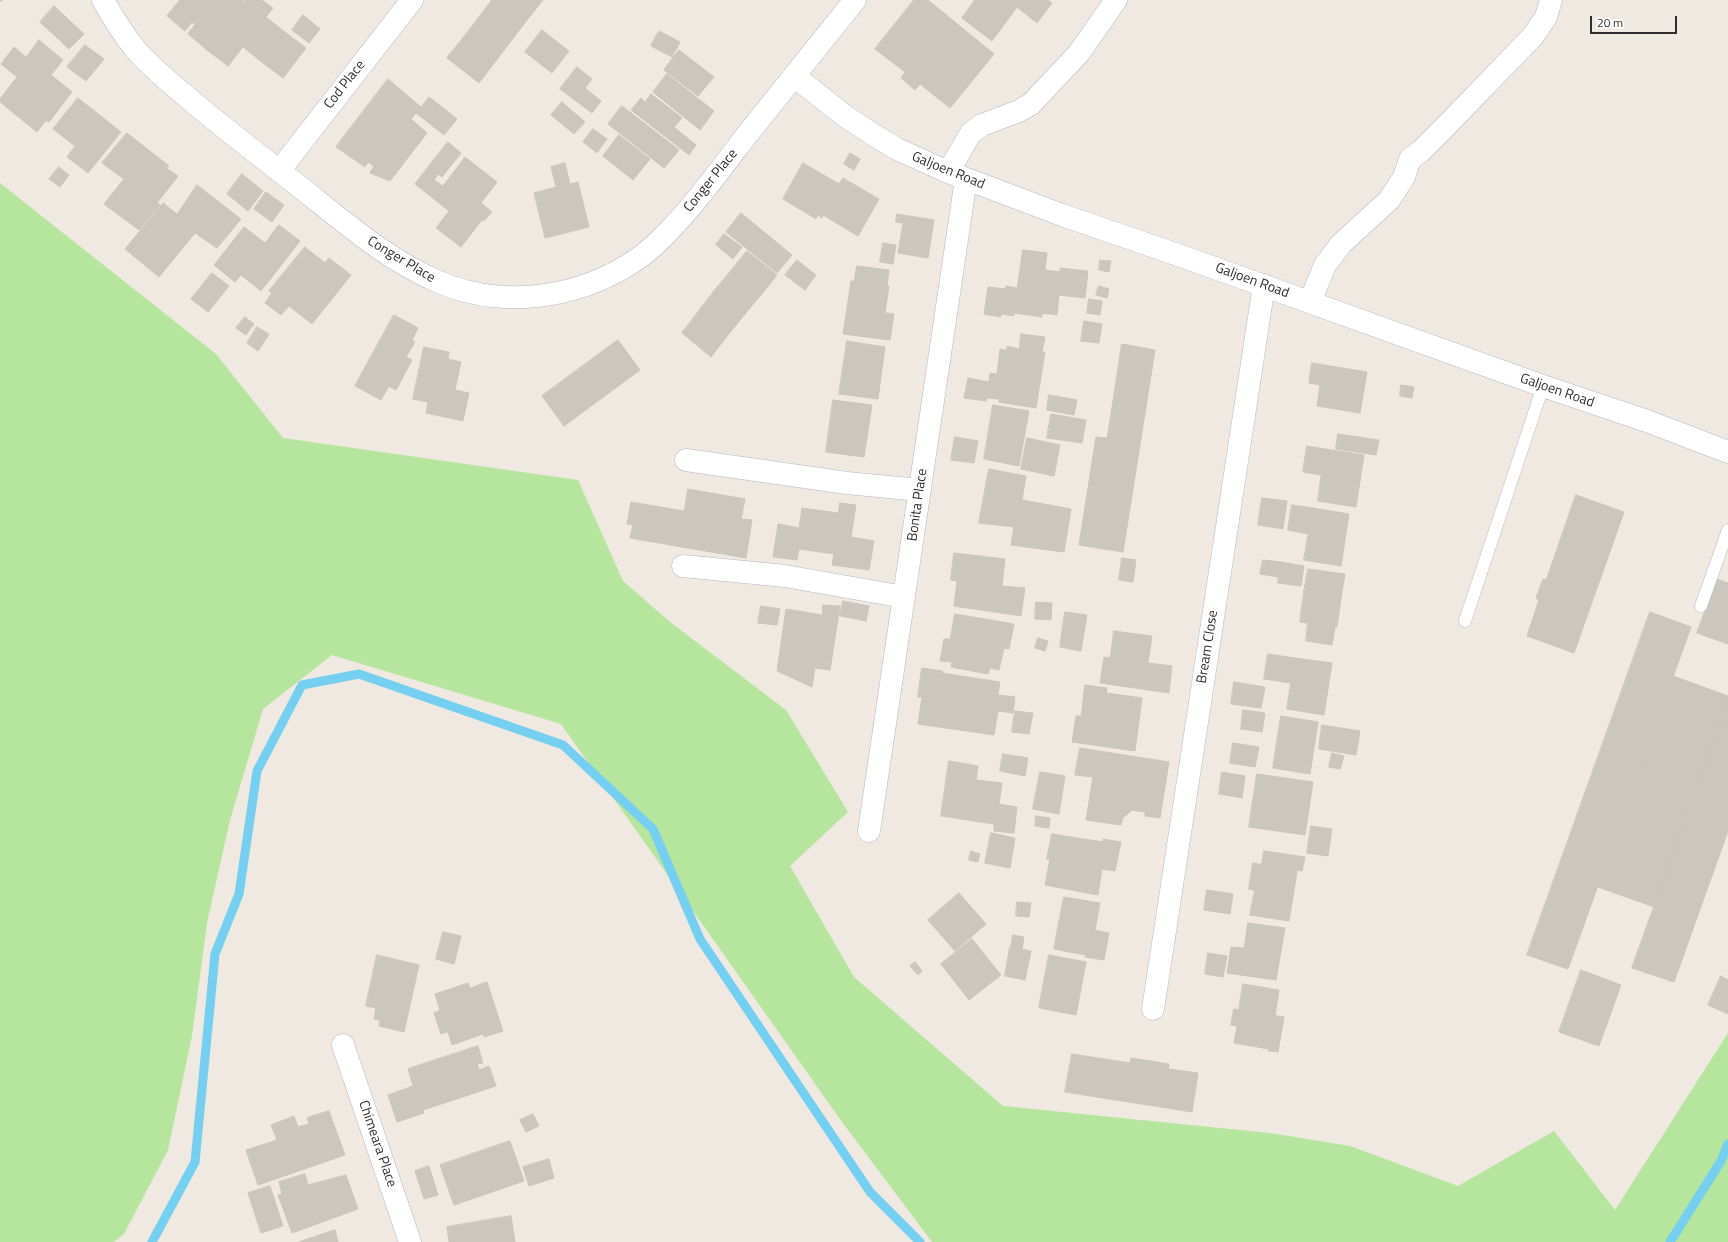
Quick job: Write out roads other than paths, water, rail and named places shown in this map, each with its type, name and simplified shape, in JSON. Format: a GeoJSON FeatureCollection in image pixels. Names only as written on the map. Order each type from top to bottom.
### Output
{"type":"FeatureCollection","features":[{"type":"Feature","properties":{"kind":"street","name":"Conger Place"},"geometry":{"type":"LineString","coordinates":[[103,0],[116,25],[136,51],[160,74],[279,171],[361,235],[395,259],[440,283],[476,294],[507,296],[555,294],[599,280],[623,268],[647,252],[664,237],[713,179],[855,0]]}},
{"type":"Feature","properties":{"kind":"street","name":"Cod Place"},"geometry":{"type":"LineString","coordinates":[[279,171],[412,0]]}},
{"type":"Feature","properties":{"kind":"street"},"geometry":{"type":"LineString","coordinates":[[957,175],[971,133],[982,125],[1019,111],[1031,104],[1079,52],[1116,0]]}},
{"type":"Feature","properties":{"kind":"street"},"geometry":{"type":"LineString","coordinates":[[1310,302],[1325,265],[1341,244],[1389,200],[1404,177],[1410,159],[1421,151],[1447,125],[1533,36],[1546,18],[1551,0]]}},
{"type":"Feature","properties":{"kind":"street","name":"Galjoen Road"},"geometry":{"type":"LineString","coordinates":[[794,76],[844,116],[874,135],[910,156],[957,175],[1062,215],[1264,285],[1543,386],[1647,421],[1728,452]]}},
{"type":"Feature","properties":{"kind":"street","name":"Bonita Place"},"geometry":{"type":"LineString","coordinates":[[869,831],[920,490],[957,175]]}},
{"type":"Feature","properties":{"kind":"street","name":"Bream Close"},"geometry":{"type":"LineString","coordinates":[[1153,1009],[1264,285]]}},
{"type":"Feature","properties":{"kind":"street"},"geometry":{"type":"LineString","coordinates":[[686,460],[847,483],[920,490]]}},
{"type":"Feature","properties":{"kind":"street"},"geometry":{"type":"LineString","coordinates":[[683,566],[785,576],[904,597]]}},
{"type":"Feature","properties":{"kind":"street","name":"Chimeara Place"},"geometry":{"type":"LineString","coordinates":[[343,1046],[410,1242]]}},
{"type":"Feature","properties":{"kind":"lane"},"geometry":{"type":"LineString","coordinates":[[1465,620],[1543,386]]}},
{"type":"Feature","properties":{"kind":"lane"},"geometry":{"type":"LineString","coordinates":[[1701,606],[1728,530]]}},
{"type":"Feature","properties":{"kind":"waterway"},"geometry":{"type":"LineString","coordinates":[[152,1242],[195,1162],[215,954],[239,894],[257,771],[302,685],[359,674],[563,745],[653,829],[700,939],[870,1192],[920,1242]]}},
{"type":"Feature","properties":{"kind":"waterway"},"geometry":{"type":"LineString","coordinates":[[1670,1242],[1721,1161],[1728,1144]]}}]}
